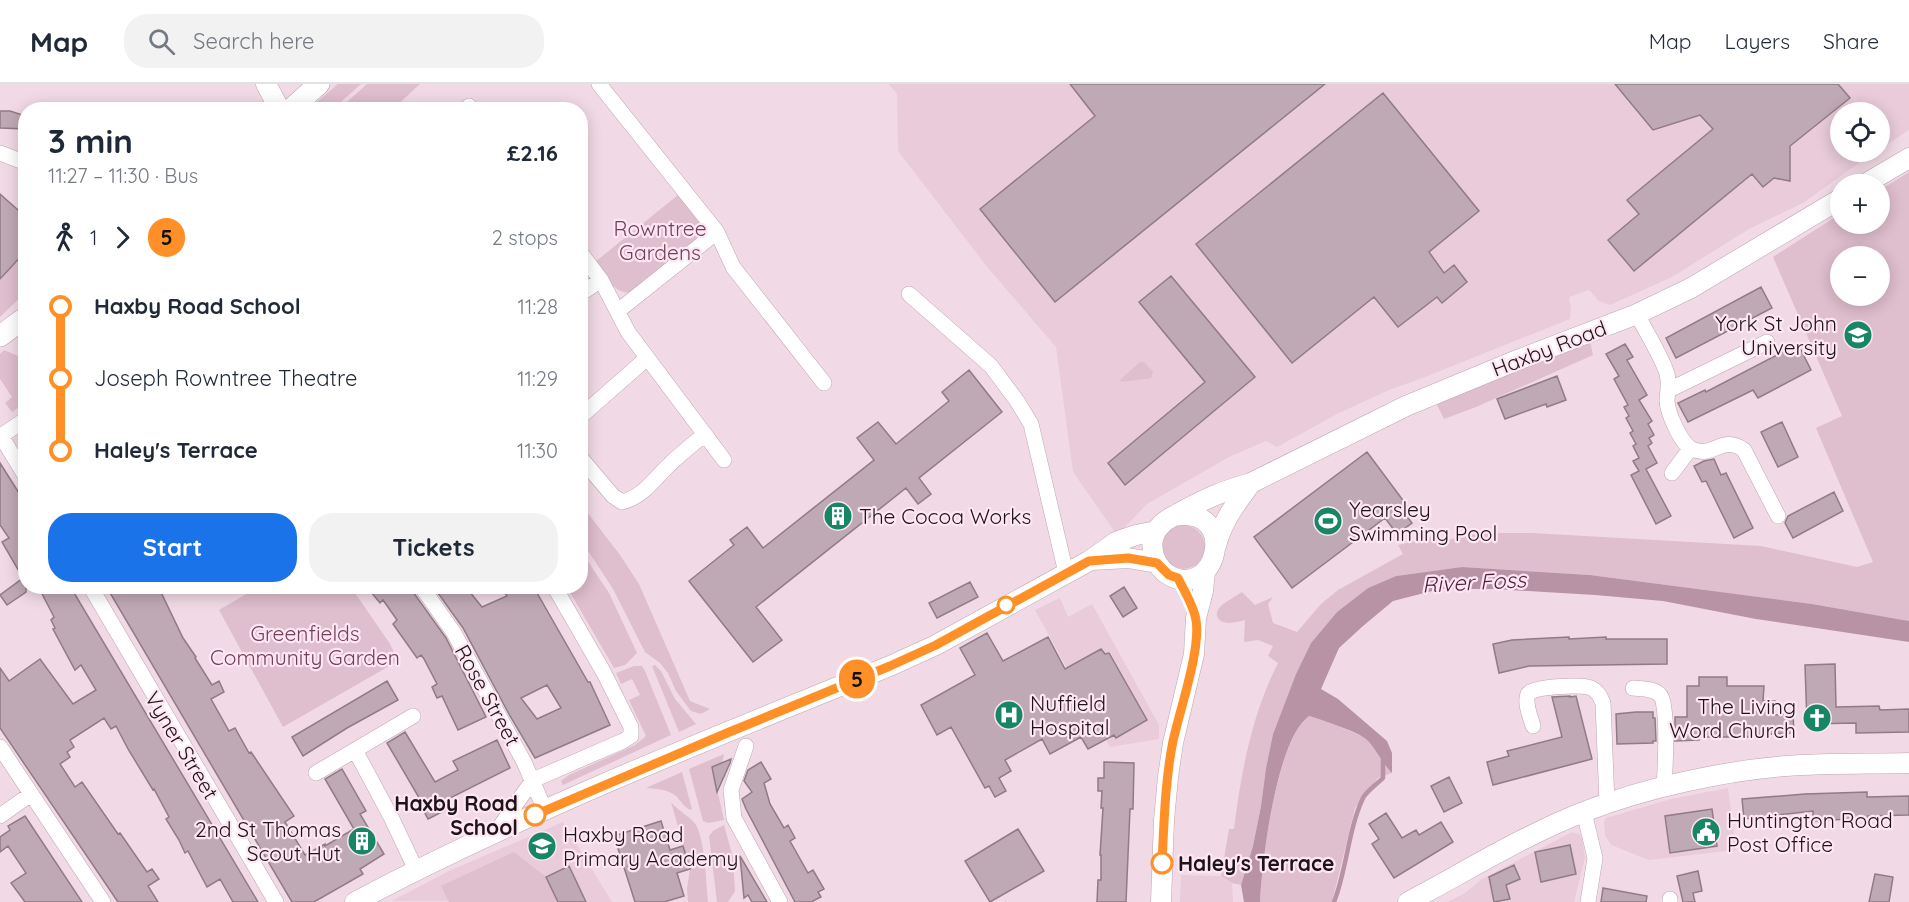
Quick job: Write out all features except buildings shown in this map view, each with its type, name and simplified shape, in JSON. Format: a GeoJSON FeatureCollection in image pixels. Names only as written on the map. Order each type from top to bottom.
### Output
{"type":"FeatureCollection","features":[{"type":"Feature","properties":{"kind":"main road"},"geometry":{"type":"LineString","coordinates":[[299,102],[320,84]]}},
{"type":"Feature","properties":{"kind":"main road"},"geometry":{"type":"LineString","coordinates":[[0,336],[18,323]]}},
{"type":"Feature","properties":{"kind":"street"},"geometry":{"type":"LineString","coordinates":[[266,84],[276,102]]}},
{"type":"Feature","properties":{"kind":"street"},"geometry":{"type":"LineString","coordinates":[[599,84],[717,232],[733,267],[824,383]]}},
{"type":"Feature","properties":{"kind":"street"},"geometry":{"type":"LineString","coordinates":[[0,153],[18,160]]}},
{"type":"Feature","properties":{"kind":"street"},"geometry":{"type":"LineString","coordinates":[[1882,174],[1909,158]]}},
{"type":"Feature","properties":{"kind":"street","name":"Haxby Road"},"geometry":{"type":"LineString","coordinates":[[355,902],[416,870],[545,810],[936,645],[1089,561],[1116,542],[1156,531],[1167,519],[1225,490],[1251,483],[1414,402],[1637,314],[1726,269],[1830,205]]}},
{"type":"Feature","properties":{"kind":"street"},"geometry":{"type":"LineString","coordinates":[[618,311],[717,232]]}},
{"type":"Feature","properties":{"kind":"street"},"geometry":{"type":"LineString","coordinates":[[588,262],[602,280],[628,332],[724,460]]}},
{"type":"Feature","properties":{"kind":"street"},"geometry":{"type":"LineString","coordinates":[[588,289],[602,280]]}},
{"type":"Feature","properties":{"kind":"street"},"geometry":{"type":"LineString","coordinates":[[909,294],[991,366],[1031,424],[1066,573]]}},
{"type":"Feature","properties":{"kind":"street"},"geometry":{"type":"LineString","coordinates":[[1637,314],[1669,379],[1667,400],[1669,411],[1681,438],[1690,449],[1707,452],[1729,443],[1737,444],[1744,450],[1778,516]]}},
{"type":"Feature","properties":{"kind":"street"},"geometry":{"type":"LineString","coordinates":[[1669,390],[1767,342]]}},
{"type":"Feature","properties":{"kind":"street"},"geometry":{"type":"LineString","coordinates":[[588,410],[647,358]]}},
{"type":"Feature","properties":{"kind":"street"},"geometry":{"type":"LineString","coordinates":[[18,424],[1,436],[18,464]]}},
{"type":"Feature","properties":{"kind":"street"},"geometry":{"type":"LineString","coordinates":[[588,467],[613,496],[622,502],[633,500],[668,465],[705,434]]}},
{"type":"Feature","properties":{"kind":"street"},"geometry":{"type":"LineString","coordinates":[[1672,472],[1690,449]]}},
{"type":"Feature","properties":{"kind":"street","name":"Haxby Road"},"geometry":{"type":"LineString","coordinates":[[1216,546],[1230,512],[1251,483]]}},
{"type":"Feature","properties":{"kind":"street"},"geometry":{"type":"LineString","coordinates":[[1156,531],[1153,552],[1157,563],[1169,575],[1187,579],[1205,571],[1215,555],[1216,546],[1210,528],[1194,516],[1174,516]]}},
{"type":"Feature","properties":{"kind":"street","name":"Haxby Road"},"geometry":{"type":"LineString","coordinates":[[1089,561],[1128,558],[1157,563]]}},
{"type":"Feature","properties":{"kind":"street"},"geometry":{"type":"LineString","coordinates":[[1161,902],[1168,777],[1173,743],[1194,654],[1196,618],[1205,571]]}},
{"type":"Feature","properties":{"kind":"street"},"geometry":{"type":"LineString","coordinates":[[1178,578],[1196,618]]}},
{"type":"Feature","properties":{"kind":"street","name":"Vyner Street"},"geometry":{"type":"LineString","coordinates":[[95,594],[276,902]]}},
{"type":"Feature","properties":{"kind":"street","name":"Rose Street"},"geometry":{"type":"LineString","coordinates":[[427,594],[454,633],[533,780],[545,810]]}},
{"type":"Feature","properties":{"kind":"street"},"geometry":{"type":"LineString","coordinates":[[533,780],[631,736],[631,727],[604,673],[559,594]]}},
{"type":"Feature","properties":{"kind":"street"},"geometry":{"type":"LineString","coordinates":[[1533,726],[1527,702],[1528,694],[1532,690],[1587,687],[1600,695],[1603,704],[1607,803]]}},
{"type":"Feature","properties":{"kind":"street"},"geometry":{"type":"LineString","coordinates":[[1634,688],[1656,692],[1663,700],[1664,788]]}},
{"type":"Feature","properties":{"kind":"street"},"geometry":{"type":"LineString","coordinates":[[316,773],[413,716]]}},
{"type":"Feature","properties":{"kind":"street"},"geometry":{"type":"LineString","coordinates":[[746,746],[731,790],[734,818],[780,902]]}},
{"type":"Feature","properties":{"kind":"street"},"geometry":{"type":"LineString","coordinates":[[0,747],[103,902]]}},
{"type":"Feature","properties":{"kind":"street"},"geometry":{"type":"LineString","coordinates":[[355,750],[416,870]]}},
{"type":"Feature","properties":{"kind":"street"},"geometry":{"type":"LineString","coordinates":[[1408,902],[1524,839],[1607,803],[1737,772],[1787,766],[1909,763]]}},
{"type":"Feature","properties":{"kind":"street","name":"Haxby Road"},"geometry":{"type":"LineString","coordinates":[[496,832],[533,780]]}},
{"type":"Feature","properties":{"kind":"street"},"geometry":{"type":"LineString","coordinates":[[0,816],[31,794]]}},
{"type":"Feature","properties":{"kind":"street"},"geometry":{"type":"LineString","coordinates":[[1584,812],[1595,858],[1588,902]]}},
{"type":"Feature","properties":{"kind":"shaded area"},"geometry":{"type":"Polygon","coordinates":[[[889,84],[1909,84],[1909,130],[1890,142],[1890,102],[1830,102],[1830,162],[1859,163],[1844,174],[1830,174],[1830,184],[1803,203],[1749,229],[1672,277],[1610,305],[1599,301],[1589,290],[1569,297],[1570,319],[1389,390],[1337,414],[1277,447],[1266,441],[1229,457],[1147,504],[1117,535],[1073,472],[1056,347],[988,268],[898,151],[897,94],[889,84]]]}},
{"type":"Feature","properties":{"kind":"shaded area"},"geometry":{"type":"Polygon","coordinates":[[[1060,598],[1068,617],[1092,604],[1159,725],[1159,739],[1110,747],[1035,610],[1060,598]]]}},
{"type":"Feature","properties":{"kind":"shaded area"},"geometry":{"type":"Polygon","coordinates":[[[1728,788],[1736,850],[1649,860],[1611,845],[1605,835],[1606,818],[1671,799],[1728,788]]]}},
{"type":"Feature","properties":{"kind":"shaded area","name":"Haxby Road Primary Academy"},"geometry":{"type":"Polygon","coordinates":[[[563,822],[612,902],[392,901],[449,871],[563,822]]]}},
{"type":"Feature","properties":{"kind":"shaded area"},"geometry":{"type":"Polygon","coordinates":[[[1572,832],[1580,835],[1582,839],[1585,858],[1574,902],[1448,902],[1465,893],[1482,879],[1572,832]]]}},
{"type":"Feature","properties":{"kind":"shaded area"},"geometry":{"type":"Polygon","coordinates":[[[1181,875],[1221,876],[1232,883],[1233,902],[1180,902],[1181,875]]]}},
{"type":"Feature","properties":{"kind":"green space"},"geometry":{"type":"Polygon","coordinates":[[[338,84],[361,84],[341,102],[317,102],[338,84]]]}},
{"type":"Feature","properties":{"kind":"green space"},"geometry":{"type":"Polygon","coordinates":[[[367,84],[420,84],[401,102],[347,102],[367,84]]]}},
{"type":"Feature","properties":{"kind":"green space"},"geometry":{"type":"Polygon","coordinates":[[[1909,172],[1909,621],[1812,604],[1590,575],[1462,567],[1396,576],[1368,588],[1337,612],[1311,643],[1296,674],[1273,734],[1253,846],[1241,885],[1232,883],[1221,876],[1229,829],[1234,829],[1240,786],[1254,723],[1278,663],[1268,656],[1273,646],[1258,640],[1244,642],[1245,620],[1226,623],[1217,616],[1220,607],[1242,592],[1255,605],[1273,597],[1268,604],[1273,623],[1297,632],[1321,604],[1338,590],[1403,554],[1398,545],[1428,538],[1435,534],[1441,541],[1481,533],[1532,533],[1761,546],[1857,567],[1873,562],[1816,428],[1842,416],[1773,257],[1830,220],[1830,234],[1890,234],[1890,184],[1909,172]]]}},
{"type":"Feature","properties":{"kind":"green space","name":"Rowntree Gardens"},"geometry":{"type":"Polygon","coordinates":[[[678,195],[698,218],[702,234],[632,292],[615,288],[595,262],[678,195]]]}},
{"type":"Feature","properties":{"kind":"green space"},"geometry":{"type":"Polygon","coordinates":[[[18,259],[18,300],[0,317],[0,280],[18,259]]]}},
{"type":"Feature","properties":{"kind":"green space"},"geometry":{"type":"Polygon","coordinates":[[[1590,341],[1593,355],[1476,407],[1444,419],[1436,403],[1590,341]]]}},
{"type":"Feature","properties":{"kind":"green space"},"geometry":{"type":"Polygon","coordinates":[[[4,350],[18,356],[18,408],[12,412],[5,403],[12,397],[0,379],[0,354],[4,350]]]}},
{"type":"Feature","properties":{"kind":"green space"},"geometry":{"type":"Polygon","coordinates":[[[1140,362],[1144,362],[1153,372],[1151,378],[1121,382],[1120,380],[1140,362]]]}},
{"type":"Feature","properties":{"kind":"green space"},"geometry":{"type":"Polygon","coordinates":[[[588,513],[639,584],[690,701],[710,709],[701,714],[691,711],[676,691],[668,673],[660,663],[645,652],[613,589],[588,551],[588,513]]]}},
{"type":"Feature","properties":{"kind":"green space"},"geometry":{"type":"Polygon","coordinates":[[[1183,525],[1192,526],[1199,531],[1204,538],[1204,556],[1199,563],[1192,568],[1183,569],[1174,568],[1167,563],[1162,556],[1161,547],[1162,538],[1167,531],[1174,526],[1183,525]]]}},
{"type":"Feature","properties":{"kind":"green space"},"geometry":{"type":"Polygon","coordinates":[[[588,562],[609,593],[637,653],[625,665],[614,668],[571,594],[588,594],[588,562]]]}},
{"type":"Feature","properties":{"kind":"green space","name":"Greenfields Community Garden"},"geometry":{"type":"Polygon","coordinates":[[[246,594],[356,594],[390,644],[398,661],[283,727],[219,610],[246,594]]]}},
{"type":"Feature","properties":{"kind":"green space"},"geometry":{"type":"Polygon","coordinates":[[[655,665],[661,671],[675,699],[696,724],[679,732],[652,666],[655,665]]]}},
{"type":"Feature","properties":{"kind":"green space"},"geometry":{"type":"Polygon","coordinates":[[[634,666],[642,666],[645,671],[671,735],[563,785],[561,781],[569,775],[635,745],[646,736],[629,700],[640,695],[632,679],[621,684],[616,673],[634,666]]]}},
{"type":"Feature","properties":{"kind":"green space"},"geometry":{"type":"Polygon","coordinates":[[[1309,716],[1366,738],[1392,773],[1378,778],[1355,808],[1332,902],[1260,902],[1268,832],[1280,775],[1288,750],[1298,730],[1309,716]]]}},
{"type":"Feature","properties":{"kind":"green space"},"geometry":{"type":"Polygon","coordinates":[[[724,754],[722,763],[712,767],[724,820],[708,823],[703,821],[689,769],[724,754]]]}},
{"type":"Feature","properties":{"kind":"green space"},"geometry":{"type":"Polygon","coordinates":[[[682,772],[692,809],[690,810],[669,792],[646,788],[682,772]]]}},
{"type":"Feature","properties":{"kind":"green space"},"geometry":{"type":"Polygon","coordinates":[[[671,802],[694,822],[699,832],[705,862],[708,902],[688,902],[690,869],[671,802]]]}},
{"type":"Feature","properties":{"kind":"green space"},"geometry":{"type":"Polygon","coordinates":[[[724,825],[733,858],[735,891],[728,902],[717,902],[709,836],[724,825]]]}},
{"type":"Feature","properties":{"kind":"green space"},"geometry":{"type":"Polygon","coordinates":[[[514,852],[546,877],[558,902],[449,902],[441,886],[514,852]]]}},
{"type":"Feature","properties":{"kind":"water","name":"River Foss"},"geometry":{"type":"Polygon","coordinates":[[[1462,567],[1590,575],[1812,604],[1909,621],[1909,642],[1756,619],[1663,601],[1595,595],[1494,589],[1440,589],[1393,601],[1339,648],[1321,689],[1338,699],[1387,741],[1392,753],[1392,773],[1362,736],[1309,716],[1298,729],[1288,749],[1280,775],[1268,831],[1260,902],[1244,902],[1241,885],[1253,846],[1273,734],[1296,674],[1311,643],[1337,612],[1368,588],[1396,576],[1462,567]]]}},
{"type":"Feature","properties":{"kind":"waterway"},"geometry":{"type":"LineString","coordinates":[[1334,902],[1358,810],[1365,795],[1383,778],[1383,760]]}},
{"type":"Feature","properties":{"kind":"bus line","name":"5"},"geometry":{"type":"LineString","coordinates":[[535,815],[936,645],[1089,561],[1128,558],[1157,563],[1162,570],[1178,578],[1196,618],[1194,654],[1173,743],[1164,820],[1162,863]]}},
{"type":"Feature","properties":{"kind":"place","name":"York St John University"},"geometry":{"type":"Point","coordinates":[1858,335]}},
{"type":"Feature","properties":{"kind":"place","name":"The Cocoa Works"},"geometry":{"type":"Point","coordinates":[838,516]}},
{"type":"Feature","properties":{"kind":"place","name":"Yearsley Swimming Pool"},"geometry":{"type":"Point","coordinates":[1328,521]}},
{"type":"Feature","properties":{"kind":"place","name":"Nuffield Hospital"},"geometry":{"type":"Point","coordinates":[1009,715]}},
{"type":"Feature","properties":{"kind":"place","name":"The Living Word Church"},"geometry":{"type":"Point","coordinates":[1817,718]}},
{"type":"Feature","properties":{"kind":"place","name":"Haxby Road School"},"geometry":{"type":"Point","coordinates":[535,815]}},
{"type":"Feature","properties":{"kind":"place","name":"Huntington Road Post Office"},"geometry":{"type":"Point","coordinates":[1706,832]}},
{"type":"Feature","properties":{"kind":"place","name":"2nd St Thomas Scout Hut"},"geometry":{"type":"Point","coordinates":[362,841]}},
{"type":"Feature","properties":{"kind":"place","name":"Haxby Road Primary Academy"},"geometry":{"type":"Point","coordinates":[542,846]}},
{"type":"Feature","properties":{"kind":"place","name":"Haley's Terrace"},"geometry":{"type":"Point","coordinates":[1162,863]}}]}
